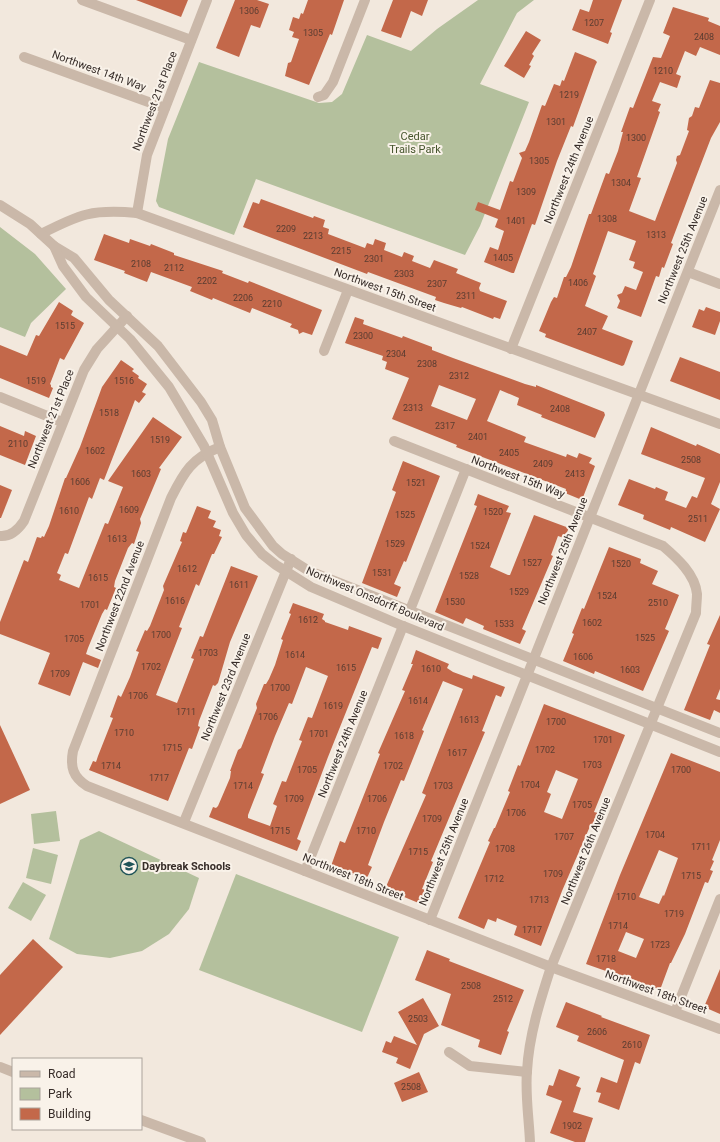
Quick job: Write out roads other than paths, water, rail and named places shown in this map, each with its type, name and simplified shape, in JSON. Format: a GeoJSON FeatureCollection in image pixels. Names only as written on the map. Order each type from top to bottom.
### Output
{"type":"FeatureCollection","features":[{"type":"Feature","properties":{"kind":"street"},"geometry":{"type":"LineString","coordinates":[[82,0],[191,40]]}},
{"type":"Feature","properties":{"kind":"street","name":"Northwest 21st Place"},"geometry":{"type":"LineString","coordinates":[[136,213],[147,155],[207,0]]}},
{"type":"Feature","properties":{"kind":"street"},"geometry":{"type":"LineString","coordinates":[[318,97],[324,95],[333,82],[365,0]]}},
{"type":"Feature","properties":{"kind":"street","name":"Northwest 24th Avenue"},"geometry":{"type":"LineString","coordinates":[[511,349],[650,0]]}},
{"type":"Feature","properties":{"kind":"street","name":"Northwest 14th Way"},"geometry":{"type":"LineString","coordinates":[[24,57],[164,108]]}},
{"type":"Feature","properties":{"kind":"street","name":"Northwest 25th Avenue"},"geometry":{"type":"LineString","coordinates":[[430,920],[720,190]]}},
{"type":"Feature","properties":{"kind":"street","name":"Northwest Onsdorff Boulevard"},"geometry":{"type":"LineString","coordinates":[[0,205],[13,212],[54,246],[74,258],[109,300],[158,346],[201,402],[212,420],[220,447],[245,508],[273,546],[291,560],[309,571],[720,733]]}},
{"type":"Feature","properties":{"kind":"street","name":"Northwest 15th Street"},"geometry":{"type":"LineString","coordinates":[[41,234],[86,213],[101,211],[136,213],[720,424]]}},
{"type":"Feature","properties":{"kind":"street","name":"Northwest Onsdorff Boulevard"},"geometry":{"type":"LineString","coordinates":[[54,246],[63,266],[86,297],[147,358],[165,382],[207,452],[232,513],[246,535],[262,554],[286,572],[311,587],[403,626],[720,752]]}},
{"type":"Feature","properties":{"kind":"street"},"geometry":{"type":"LineString","coordinates":[[688,272],[720,284]]}},
{"type":"Feature","properties":{"kind":"street"},"geometry":{"type":"LineString","coordinates":[[324,351],[348,290]]}},
{"type":"Feature","properties":{"kind":"street","name":"Northwest 21st Place"},"geometry":{"type":"LineString","coordinates":[[4,535],[16,531],[24,521],[79,379],[89,361],[127,316]]}},
{"type":"Feature","properties":{"kind":"street"},"geometry":{"type":"LineString","coordinates":[[0,397],[62,422]]}},
{"type":"Feature","properties":{"kind":"street","name":"Northwest 15th Way"},"geometry":{"type":"LineString","coordinates":[[394,441],[663,546],[678,558],[690,577]]}},
{"type":"Feature","properties":{"kind":"street","name":"Northwest 22nd Avenue"},"geometry":{"type":"LineString","coordinates":[[74,772],[71,763],[73,751],[171,498],[182,474],[196,460],[207,452],[220,447]]}},
{"type":"Feature","properties":{"kind":"street"},"geometry":{"type":"LineString","coordinates":[[410,610],[466,469]]}},
{"type":"Feature","properties":{"kind":"street","name":"Northwest 23rd Avenue"},"geometry":{"type":"LineString","coordinates":[[184,822],[291,560]]}},
{"type":"Feature","properties":{"kind":"street","name":"Northwest 26th Avenue"},"geometry":{"type":"LineString","coordinates":[[530,1142],[527,1072],[532,1033],[552,967],[696,613],[697,593],[690,577]]}},
{"type":"Feature","properties":{"kind":"street","name":"Northwest 24th Avenue"},"geometry":{"type":"LineString","coordinates":[[305,871],[403,626]]}},
{"type":"Feature","properties":{"kind":"street","name":"Northwest 18th Street"},"geometry":{"type":"LineString","coordinates":[[74,772],[77,779],[87,786],[184,822],[305,871],[552,967],[720,1029]]}},
{"type":"Feature","properties":{"kind":"street"},"geometry":{"type":"LineString","coordinates":[[675,1012],[720,899]]}},
{"type":"Feature","properties":{"kind":"street"},"geometry":{"type":"LineString","coordinates":[[449,1052],[470,1066],[527,1072]]}},
{"type":"Feature","properties":{"kind":"street"},"geometry":{"type":"LineString","coordinates":[[0,1067],[12,1072]]}},
{"type":"Feature","properties":{"kind":"street"},"geometry":{"type":"LineString","coordinates":[[142,1120],[201,1142]]}},
{"type":"Feature","properties":{"kind":"place","name":"Daybreak Schools"},"geometry":{"type":"Point","coordinates":[129,866]}},
{"type":"Feature","properties":{"kind":"park label","name":"Cedar Trails Park"},"geometry":{"type":"Point","coordinates":[415,142]}}]}
